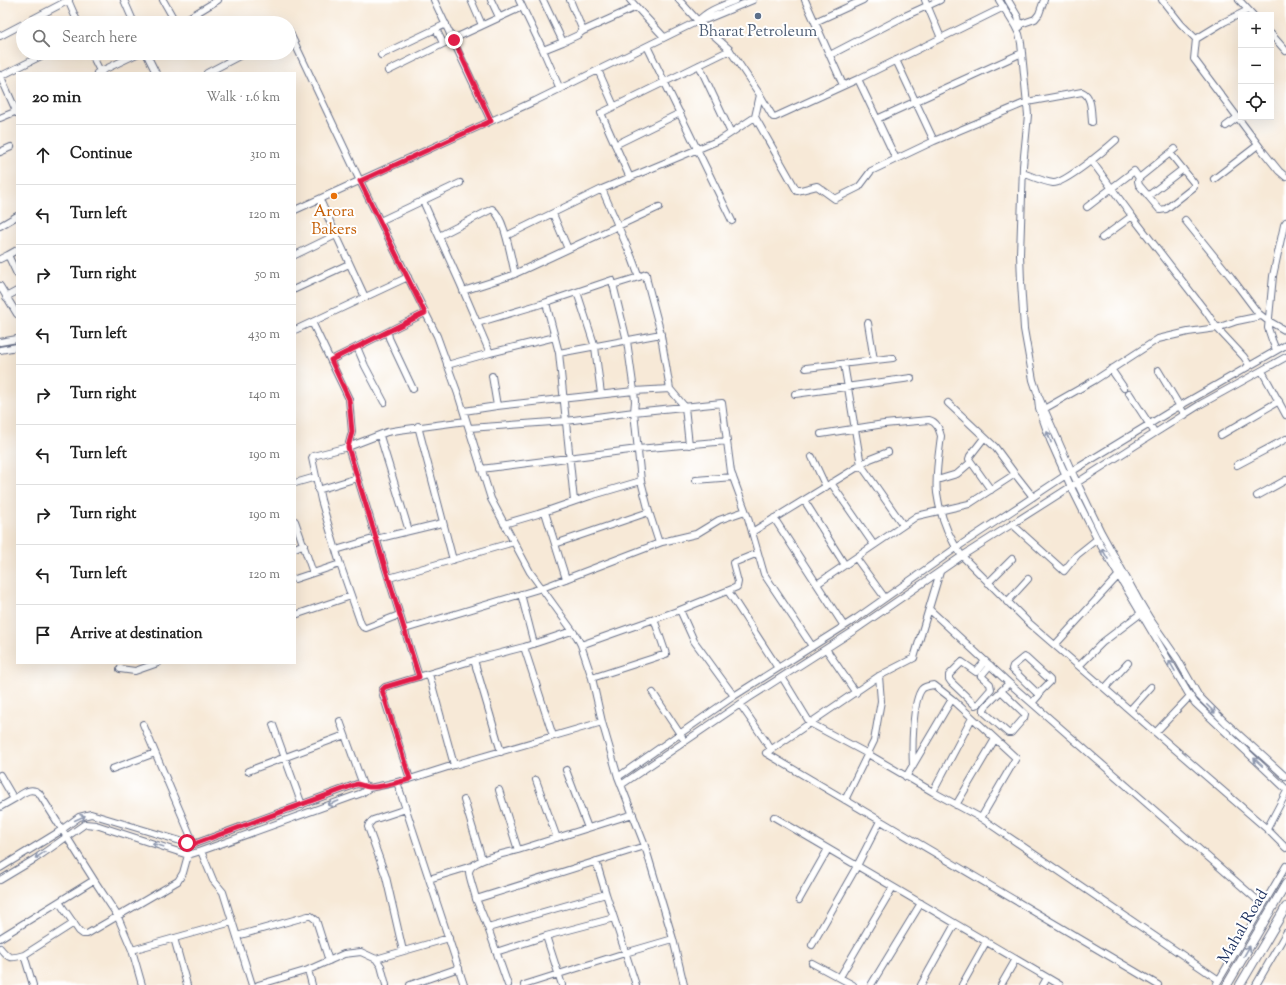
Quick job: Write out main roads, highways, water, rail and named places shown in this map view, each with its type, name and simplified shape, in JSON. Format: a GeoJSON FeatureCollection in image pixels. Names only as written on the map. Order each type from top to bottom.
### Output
{"type":"FeatureCollection","features":[{"type":"Feature","properties":{"kind":"main road","name":"Mahal Road"},"geometry":{"type":"LineString","coordinates":[[1227,985],[1286,884]]}},
{"type":"Feature","properties":{"kind":"main road","name":"Mahal Road"},"geometry":{"type":"LineString","coordinates":[[1240,985],[1286,907]]}},
{"type":"Feature","properties":{"kind":"place","name":"Bharat Petroleum"},"geometry":{"type":"Point","coordinates":[758,16]}},
{"type":"Feature","properties":{"kind":"place","name":"Arora Bakers"},"geometry":{"type":"Point","coordinates":[334,196]}}]}
